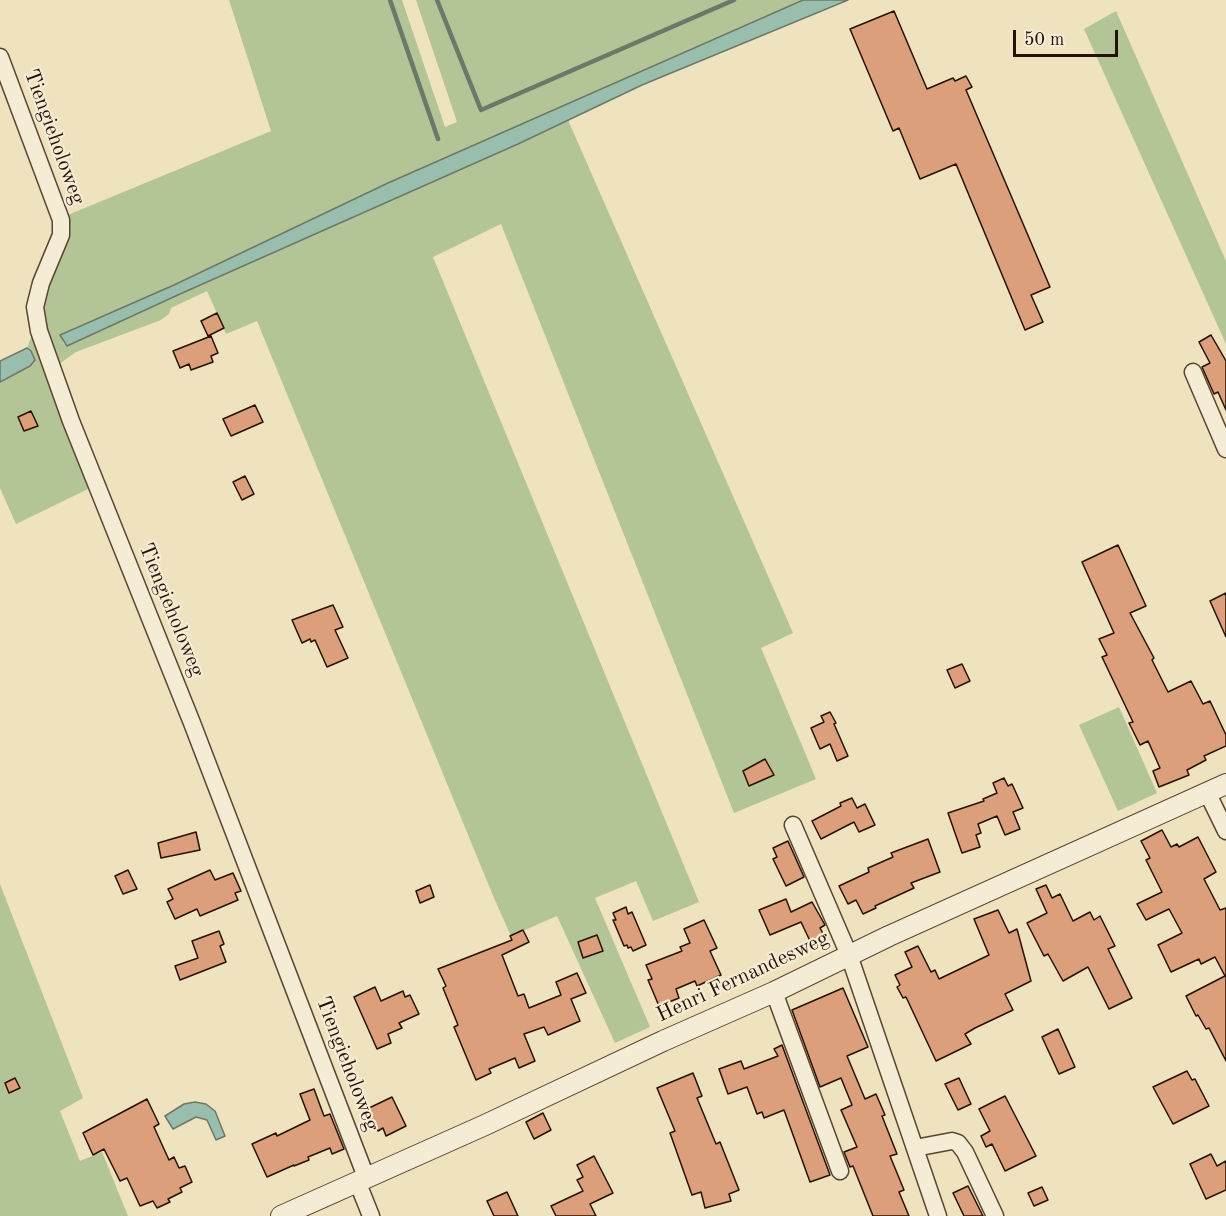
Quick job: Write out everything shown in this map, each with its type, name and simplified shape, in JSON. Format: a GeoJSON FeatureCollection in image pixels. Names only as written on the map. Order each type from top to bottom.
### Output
{"type":"FeatureCollection","features":[{"type":"Feature","properties":{"kind":"street","name":"Tiengieholoweg"},"geometry":{"type":"LineString","coordinates":[[0,57],[61,220],[61,235],[41,283],[35,307],[39,331],[70,421],[192,723],[361,1179],[371,1216]]}},
{"type":"Feature","properties":{"kind":"street"},"geometry":{"type":"LineString","coordinates":[[1192,372],[1226,449]]}},
{"type":"Feature","properties":{"kind":"street","name":"Henri Fernandesweg"},"geometry":{"type":"LineString","coordinates":[[280,1216],[485,1125],[849,955],[1226,784]]}},
{"type":"Feature","properties":{"kind":"street"},"geometry":{"type":"LineString","coordinates":[[1207,792],[1226,831]]}},
{"type":"Feature","properties":{"kind":"street"},"geometry":{"type":"LineString","coordinates":[[793,825],[849,955],[938,1216]]}},
{"type":"Feature","properties":{"kind":"street"},"geometry":{"type":"LineString","coordinates":[[774,992],[840,1171]]}},
{"type":"Feature","properties":{"kind":"street"},"geometry":{"type":"LineString","coordinates":[[915,1148],[952,1141],[958,1143],[965,1152],[994,1216]]}},
{"type":"Feature","properties":{"kind":"shaded area"},"geometry":{"type":"Polygon","coordinates":[[[229,0],[402,0],[445,127],[457,122],[416,0],[803,0],[388,183],[174,285],[74,328],[63,343],[67,346],[568,120],[793,633],[761,648],[816,779],[734,813],[501,224],[433,257],[699,902],[653,921],[636,881],[595,898],[650,1027],[615,1043],[557,916],[511,936],[257,321],[226,334],[207,291],[171,308],[169,314],[161,320],[76,352],[55,367],[42,325],[42,294],[63,217],[271,131],[229,0]]]}},
{"type":"Feature","properties":{"kind":"shaded area"},"geometry":{"type":"Polygon","coordinates":[[[803,0],[848,0],[642,85],[518,144],[67,346],[60,335],[174,285],[388,183],[803,0]]]}},
{"type":"Feature","properties":{"kind":"shaded area"},"geometry":{"type":"Polygon","coordinates":[[[1116,11],[1226,261],[1226,344],[1084,29],[1116,11]]]}},
{"type":"Feature","properties":{"kind":"shaded area"},"geometry":{"type":"Polygon","coordinates":[[[33,333],[90,488],[16,524],[0,488],[0,382],[30,366],[31,351],[27,348],[33,333]]]}},
{"type":"Feature","properties":{"kind":"shaded area"},"geometry":{"type":"Polygon","coordinates":[[[27,348],[35,360],[30,366],[0,382],[0,361],[27,348]]]}},
{"type":"Feature","properties":{"kind":"shaded area"},"geometry":{"type":"Polygon","coordinates":[[[1119,707],[1157,793],[1118,811],[1079,725],[1119,707]]]}},
{"type":"Feature","properties":{"kind":"shaded area"},"geometry":{"type":"Polygon","coordinates":[[[0,884],[83,1098],[60,1111],[80,1161],[102,1152],[128,1216],[0,1216],[0,884]]]}},
{"type":"Feature","properties":{"kind":"shaded area"},"geometry":{"type":"Polygon","coordinates":[[[195,1102],[206,1104],[215,1111],[225,1136],[216,1140],[207,1120],[196,1117],[173,1129],[165,1116],[184,1104],[195,1102]]]}},
{"type":"Feature","properties":{"kind":"building"},"geometry":{"type":"Polygon","coordinates":[[[894,11],[927,89],[953,78],[955,81],[966,76],[972,87],[966,90],[1050,287],[1031,295],[1043,322],[1025,330],[956,164],[920,179],[899,128],[893,131],[850,29],[894,11]]]}},
{"type":"Feature","properties":{"kind":"building"},"geometry":{"type":"Polygon","coordinates":[[[217,313],[224,328],[208,336],[201,321],[217,313]]]}},
{"type":"Feature","properties":{"kind":"building"},"geometry":{"type":"Polygon","coordinates":[[[1211,335],[1226,361],[1226,410],[1218,392],[1214,394],[1202,367],[1210,363],[1199,342],[1211,335]]]}},
{"type":"Feature","properties":{"kind":"building"},"geometry":{"type":"Polygon","coordinates":[[[211,336],[218,353],[211,356],[213,362],[191,370],[189,364],[180,368],[173,351],[211,336]]]}},
{"type":"Feature","properties":{"kind":"building"},"geometry":{"type":"Polygon","coordinates":[[[255,405],[263,422],[231,436],[223,419],[255,405]]]}},
{"type":"Feature","properties":{"kind":"building"},"geometry":{"type":"Polygon","coordinates":[[[31,411],[38,426],[24,431],[18,417],[31,411]]]}},
{"type":"Feature","properties":{"kind":"building"},"geometry":{"type":"Polygon","coordinates":[[[245,476],[254,494],[242,500],[233,482],[245,476]]]}},
{"type":"Feature","properties":{"kind":"building"},"geometry":{"type":"Polygon","coordinates":[[[1118,545],[1146,606],[1130,613],[1154,658],[1152,660],[1168,692],[1191,681],[1203,704],[1210,701],[1226,735],[1226,746],[1204,756],[1206,760],[1187,770],[1189,775],[1159,787],[1153,771],[1160,768],[1148,741],[1140,745],[1129,723],[1133,722],[1102,657],[1107,655],[1099,639],[1114,633],[1082,562],[1118,545]]]}},
{"type":"Feature","properties":{"kind":"building"},"geometry":{"type":"Polygon","coordinates":[[[1226,593],[1226,637],[1210,601],[1226,593]]]}},
{"type":"Feature","properties":{"kind":"building"},"geometry":{"type":"Polygon","coordinates":[[[333,605],[343,627],[335,630],[348,658],[327,667],[315,640],[311,642],[310,639],[302,643],[292,620],[333,605]]]}},
{"type":"Feature","properties":{"kind":"building"},"geometry":{"type":"Polygon","coordinates":[[[962,664],[970,681],[955,688],[947,670],[962,664]]]}},
{"type":"Feature","properties":{"kind":"building"},"geometry":{"type":"Polygon","coordinates":[[[830,712],[848,756],[837,761],[830,744],[820,749],[811,728],[824,722],[821,716],[830,712]]]}},
{"type":"Feature","properties":{"kind":"building"},"geometry":{"type":"Polygon","coordinates":[[[765,759],[774,775],[749,786],[743,771],[765,759]]]}},
{"type":"Feature","properties":{"kind":"building"},"geometry":{"type":"Polygon","coordinates":[[[1004,778],[1008,786],[1012,784],[1023,808],[1013,812],[1020,829],[1005,835],[997,816],[978,824],[981,833],[976,835],[980,847],[962,853],[948,813],[984,801],[983,799],[997,793],[993,783],[1004,778]]]}},
{"type":"Feature","properties":{"kind":"building"},"geometry":{"type":"Polygon","coordinates":[[[852,798],[857,808],[865,804],[875,825],[859,832],[854,822],[821,839],[812,821],[852,798]]]}},
{"type":"Feature","properties":{"kind":"building"},"geometry":{"type":"Polygon","coordinates":[[[1162,830],[1171,847],[1177,844],[1179,847],[1198,837],[1216,872],[1204,879],[1220,910],[1226,908],[1226,1061],[1209,1028],[1206,1029],[1198,1015],[1196,1016],[1186,996],[1225,976],[1215,957],[1201,964],[1199,959],[1171,972],[1158,945],[1182,933],[1169,909],[1146,920],[1137,904],[1162,892],[1146,860],[1150,858],[1141,841],[1162,830]]]}},
{"type":"Feature","properties":{"kind":"building"},"geometry":{"type":"Polygon","coordinates":[[[196,832],[200,850],[161,858],[158,843],[196,832]]]}},
{"type":"Feature","properties":{"kind":"building"},"geometry":{"type":"Polygon","coordinates":[[[928,839],[940,872],[911,883],[914,888],[863,914],[856,900],[848,904],[839,886],[869,872],[868,868],[893,857],[891,853],[928,839]]]}},
{"type":"Feature","properties":{"kind":"building"},"geometry":{"type":"Polygon","coordinates":[[[788,841],[804,877],[786,886],[773,859],[777,857],[773,848],[788,841]]]}},
{"type":"Feature","properties":{"kind":"building"},"geometry":{"type":"Polygon","coordinates":[[[128,870],[137,889],[123,894],[115,876],[128,870]]]}},
{"type":"Feature","properties":{"kind":"building"},"geometry":{"type":"Polygon","coordinates":[[[210,870],[215,880],[233,873],[241,891],[235,893],[238,900],[200,916],[197,909],[175,919],[167,902],[173,899],[168,889],[210,870]]]}},
{"type":"Feature","properties":{"kind":"building"},"geometry":{"type":"Polygon","coordinates":[[[430,885],[434,897],[420,903],[416,891],[430,885]]]}},
{"type":"Feature","properties":{"kind":"building"},"geometry":{"type":"Polygon","coordinates":[[[1046,885],[1052,898],[1060,894],[1073,921],[1090,912],[1094,920],[1100,916],[1115,946],[1108,949],[1132,998],[1109,1009],[1088,967],[1063,981],[1048,954],[1044,956],[1027,923],[1047,913],[1036,889],[1046,885]]]}},
{"type":"Feature","properties":{"kind":"building"},"geometry":{"type":"Polygon","coordinates":[[[786,899],[791,912],[812,902],[825,925],[820,928],[825,937],[811,943],[801,922],[770,935],[759,910],[786,899]]]}},
{"type":"Feature","properties":{"kind":"building"},"geometry":{"type":"Polygon","coordinates":[[[626,907],[628,914],[632,912],[646,945],[633,951],[631,947],[624,946],[613,920],[616,920],[613,913],[626,907]]]}},
{"type":"Feature","properties":{"kind":"building"},"geometry":{"type":"Polygon","coordinates":[[[998,910],[1009,933],[1017,929],[1031,981],[1005,994],[1013,1010],[965,1034],[971,1044],[936,1061],[906,997],[903,998],[897,987],[900,985],[895,975],[912,967],[905,952],[918,946],[931,972],[935,970],[939,979],[989,955],[974,919],[998,910]]]}},
{"type":"Feature","properties":{"kind":"building"},"geometry":{"type":"Polygon","coordinates":[[[704,920],[717,948],[710,951],[721,975],[697,986],[695,981],[676,989],[679,998],[659,1006],[648,980],[652,979],[646,965],[682,951],[680,947],[690,943],[684,929],[704,920]]]}},
{"type":"Feature","properties":{"kind":"building"},"geometry":{"type":"Polygon","coordinates":[[[523,930],[529,942],[502,955],[518,996],[524,994],[529,1008],[561,995],[556,982],[577,973],[586,993],[571,999],[580,1021],[548,1035],[544,1027],[524,1034],[535,1061],[519,1068],[515,1058],[489,1069],[491,1073],[476,1080],[454,1027],[458,1025],[443,988],[446,986],[438,969],[512,940],[510,936],[523,930]]]}},
{"type":"Feature","properties":{"kind":"building"},"geometry":{"type":"Polygon","coordinates":[[[219,931],[224,944],[220,946],[226,962],[180,980],[175,966],[198,958],[192,941],[219,931]]]}},
{"type":"Feature","properties":{"kind":"building"},"geometry":{"type":"Polygon","coordinates":[[[597,935],[603,951],[583,958],[578,942],[597,935]]]}},
{"type":"Feature","properties":{"kind":"building"},"geometry":{"type":"Polygon","coordinates":[[[375,987],[381,1001],[403,991],[405,997],[410,995],[419,1014],[399,1023],[402,1028],[388,1034],[391,1043],[377,1049],[354,997],[375,987]]]}},
{"type":"Feature","properties":{"kind":"building"},"geometry":{"type":"Polygon","coordinates":[[[843,988],[868,1047],[847,1056],[865,1099],[876,1094],[885,1115],[882,1116],[897,1154],[890,1156],[904,1190],[899,1192],[909,1216],[873,1216],[853,1166],[850,1167],[844,1152],[857,1147],[841,1110],[852,1105],[841,1078],[820,1087],[792,1010],[843,988]]]}},
{"type":"Feature","properties":{"kind":"building"},"geometry":{"type":"Polygon","coordinates":[[[1058,1029],[1075,1067],[1059,1074],[1042,1037],[1058,1029]]]}},
{"type":"Feature","properties":{"kind":"building"},"geometry":{"type":"Polygon","coordinates":[[[782,1045],[830,1175],[810,1182],[784,1110],[764,1118],[762,1112],[757,1114],[747,1087],[728,1094],[719,1069],[741,1061],[744,1069],[778,1056],[774,1049],[782,1045]]]}},
{"type":"Feature","properties":{"kind":"building"},"geometry":{"type":"Polygon","coordinates":[[[1187,1071],[1192,1080],[1195,1079],[1209,1106],[1173,1124],[1153,1087],[1187,1071]]]}},
{"type":"Feature","properties":{"kind":"building"},"geometry":{"type":"Polygon","coordinates":[[[693,1073],[702,1096],[697,1098],[716,1144],[720,1142],[739,1190],[729,1194],[731,1201],[705,1208],[701,1192],[692,1195],[670,1133],[675,1131],[657,1088],[693,1073]]]}},
{"type":"Feature","properties":{"kind":"building"},"geometry":{"type":"Polygon","coordinates":[[[15,1078],[20,1088],[9,1093],[5,1083],[15,1078]]]}},
{"type":"Feature","properties":{"kind":"building"},"geometry":{"type":"Polygon","coordinates":[[[959,1078],[971,1104],[958,1110],[945,1084],[959,1078]]]}},
{"type":"Feature","properties":{"kind":"building"},"geometry":{"type":"Polygon","coordinates":[[[314,1089],[324,1116],[330,1114],[344,1149],[332,1154],[330,1148],[308,1157],[309,1160],[267,1177],[252,1144],[276,1133],[277,1136],[310,1120],[300,1094],[314,1089]]]}},
{"type":"Feature","properties":{"kind":"building"},"geometry":{"type":"Polygon","coordinates":[[[1005,1096],[1036,1156],[1005,1171],[992,1144],[986,1147],[981,1136],[990,1131],[979,1109],[1005,1096]]]}},
{"type":"Feature","properties":{"kind":"building"},"geometry":{"type":"Polygon","coordinates":[[[392,1097],[406,1126],[386,1136],[383,1128],[378,1131],[367,1109],[392,1097]]]}},
{"type":"Feature","properties":{"kind":"building"},"geometry":{"type":"Polygon","coordinates":[[[147,1099],[159,1124],[154,1127],[169,1160],[174,1157],[179,1168],[185,1166],[192,1182],[180,1188],[182,1192],[168,1199],[170,1202],[157,1208],[153,1201],[140,1206],[127,1178],[120,1181],[104,1149],[93,1155],[83,1133],[147,1099]]]}},
{"type":"Feature","properties":{"kind":"building"},"geometry":{"type":"Polygon","coordinates":[[[543,1113],[551,1130],[534,1139],[526,1122],[543,1113]]]}},
{"type":"Feature","properties":{"kind":"building"},"geometry":{"type":"Polygon","coordinates":[[[1211,1154],[1217,1166],[1226,1161],[1226,1190],[1206,1199],[1190,1164],[1211,1154]]]}},
{"type":"Feature","properties":{"kind":"building"},"geometry":{"type":"Polygon","coordinates":[[[594,1156],[613,1193],[590,1204],[596,1216],[556,1216],[551,1206],[583,1191],[577,1180],[583,1177],[577,1165],[594,1156]]]}},
{"type":"Feature","properties":{"kind":"building"},"geometry":{"type":"Polygon","coordinates":[[[968,1186],[983,1216],[964,1216],[953,1193],[968,1186]]]}},
{"type":"Feature","properties":{"kind":"building"},"geometry":{"type":"Polygon","coordinates":[[[1042,1187],[1048,1200],[1034,1206],[1028,1193],[1042,1187]]]}},
{"type":"Feature","properties":{"kind":"building"},"geometry":{"type":"Polygon","coordinates":[[[507,1192],[518,1216],[494,1216],[487,1201],[507,1192]]]}},
{"type":"Feature","properties":{"kind":"waterway"},"geometry":{"type":"LineString","coordinates":[[390,0],[438,139]]}},
{"type":"Feature","properties":{"kind":"waterway"},"geometry":{"type":"LineString","coordinates":[[437,0],[481,110],[734,0]]}}]}
